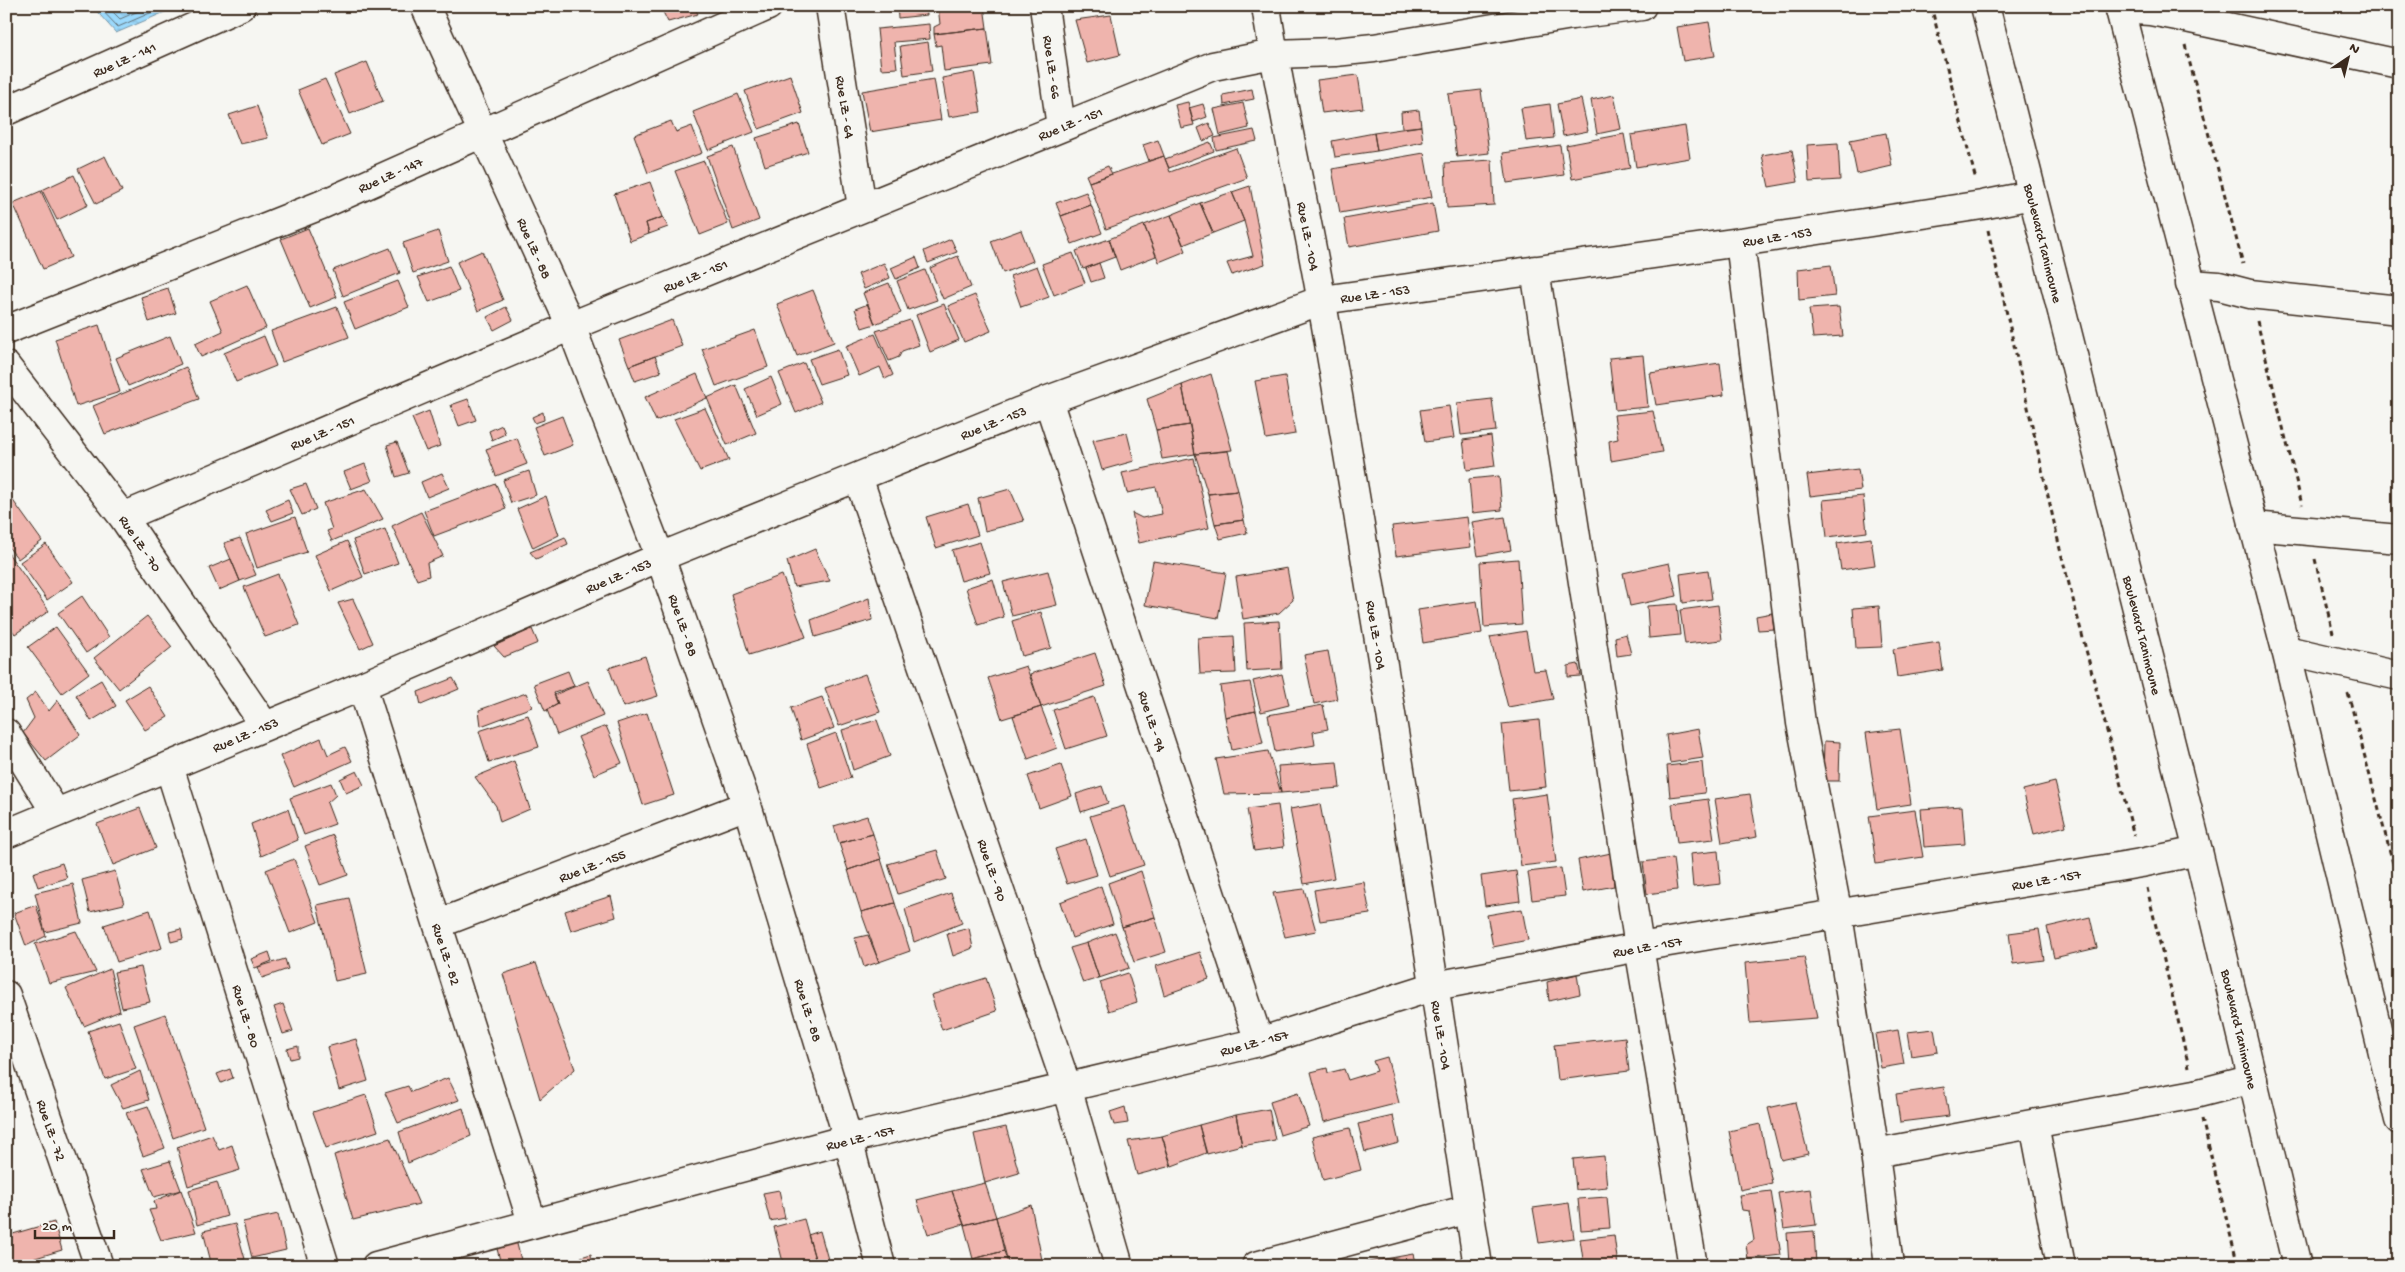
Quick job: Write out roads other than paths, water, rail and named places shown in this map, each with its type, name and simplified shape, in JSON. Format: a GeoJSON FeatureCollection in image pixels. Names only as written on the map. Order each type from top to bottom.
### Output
{"type":"FeatureCollection","features":[{"type":"Feature","properties":{"kind":"street","name":"Rue LZ - 141"},"geometry":{"type":"LineString","coordinates":[[6,111],[241,6]]}},
{"type":"Feature","properties":{"kind":"street","name":"Rue LZ - 88"},"geometry":{"type":"LineString","coordinates":[[425,6],[571,326],[660,557],[747,805],[848,1140],[881,1266]]}},
{"type":"Feature","properties":{"kind":"street","name":"Rue LZ - 147"},"geometry":{"type":"LineString","coordinates":[[6,330],[322,205],[768,6]]}},
{"type":"Feature","properties":{"kind":"street","name":"Rue LZ - 64"},"geometry":{"type":"LineString","coordinates":[[830,6],[862,207]]}},
{"type":"Feature","properties":{"kind":"street","name":"Rue LZ - 66"},"geometry":{"type":"LineString","coordinates":[[1044,6],[1061,127]]}},
{"type":"Feature","properties":{"kind":"street","name":"Rue LZ - 104"},"geometry":{"type":"LineString","coordinates":[[1266,6],[1273,54],[1322,300],[1435,986],[1478,1266]]}},
{"type":"Feature","properties":{"kind":"street","name":"Rue LZ - 151"},"geometry":{"type":"LineString","coordinates":[[123,517],[571,326],[1213,66],[1273,54],[1335,52],[1374,48],[1571,11],[1642,6]]}},
{"type":"Feature","properties":{"kind":"street","name":"Boulevard Tanimoune"},"geometry":{"type":"LineString","coordinates":[[1985,6],[2198,851],[2297,1266]]}},
{"type":"Feature","properties":{"kind":"street"},"geometry":{"type":"LineString","coordinates":[[2399,64],[2177,16],[2119,8],[2286,650],[2399,1120]]}},
{"type":"Feature","properties":{"kind":"street","name":"Rue LZ - 153"},"geometry":{"type":"LineString","coordinates":[[6,834],[362,686],[660,557],[1048,400],[1322,300],[1740,242],[1982,205],[2032,195]]}},
{"type":"Feature","properties":{"kind":"street"},"geometry":{"type":"LineString","coordinates":[[1740,242],[1801,723],[1838,915],[1875,1153],[1889,1266]]}},
{"type":"Feature","properties":{"kind":"street"},"geometry":{"type":"LineString","coordinates":[[1536,270],[1639,947],[1693,1266]]}},
{"type":"Feature","properties":{"kind":"street"},"geometry":{"type":"LineString","coordinates":[[2190,284],[2219,286],[2250,294],[2399,310]]}},
{"type":"Feature","properties":{"kind":"street","name":"Rue LZ - 70"},"geometry":{"type":"LineString","coordinates":[[6,366],[123,517],[265,726]]}},
{"type":"Feature","properties":{"kind":"street","name":"Rue LZ - 94"},"geometry":{"type":"LineString","coordinates":[[1048,400],[1259,1042]]}},
{"type":"Feature","properties":{"kind":"street","name":"Rue LZ - 90"},"geometry":{"type":"LineString","coordinates":[[858,477],[1067,1087],[1119,1266]]}},
{"type":"Feature","properties":{"kind":"street"},"geometry":{"type":"LineString","coordinates":[[2253,526],[2399,539]]}},
{"type":"Feature","properties":{"kind":"street"},"geometry":{"type":"LineString","coordinates":[[2286,650],[2399,676]]}},
{"type":"Feature","properties":{"kind":"street","name":"Rue LZ - 82"},"geometry":{"type":"LineString","coordinates":[[362,686],[532,1222]]}},
{"type":"Feature","properties":{"kind":"street"},"geometry":{"type":"LineString","coordinates":[[6,733],[56,813]]}},
{"type":"Feature","properties":{"kind":"street","name":"Rue LZ - 80"},"geometry":{"type":"LineString","coordinates":[[169,766],[325,1266]]}},
{"type":"Feature","properties":{"kind":"street","name":"Rue LZ - 155"},"geometry":{"type":"LineString","coordinates":[[438,924],[747,805]]}},
{"type":"Feature","properties":{"kind":"street","name":"Rue LZ - 157"},"geometry":{"type":"LineString","coordinates":[[376,1266],[532,1222],[848,1140],[1259,1042],[1435,986],[1639,947],[1838,915],[2140,863],[2198,851]]}},
{"type":"Feature","properties":{"kind":"street","name":"Rue LZ - 72"},"geometry":{"type":"LineString","coordinates":[[6,995],[99,1266]]}},
{"type":"Feature","properties":{"kind":"street"},"geometry":{"type":"LineString","coordinates":[[1875,1153],[2195,1094],[2253,1079]]}},
{"type":"Feature","properties":{"kind":"street"},"geometry":{"type":"LineString","coordinates":[[2034,1124],[2061,1266]]}},
{"type":"Feature","properties":{"kind":"street"},"geometry":{"type":"LineString","coordinates":[[1256,1266],[1469,1209]]}},
{"type":"Feature","properties":{"kind":"water"},"geometry":{"type":"Polygon","coordinates":[[[92,6],[179,6],[116,33],[92,6]]]}}]}
